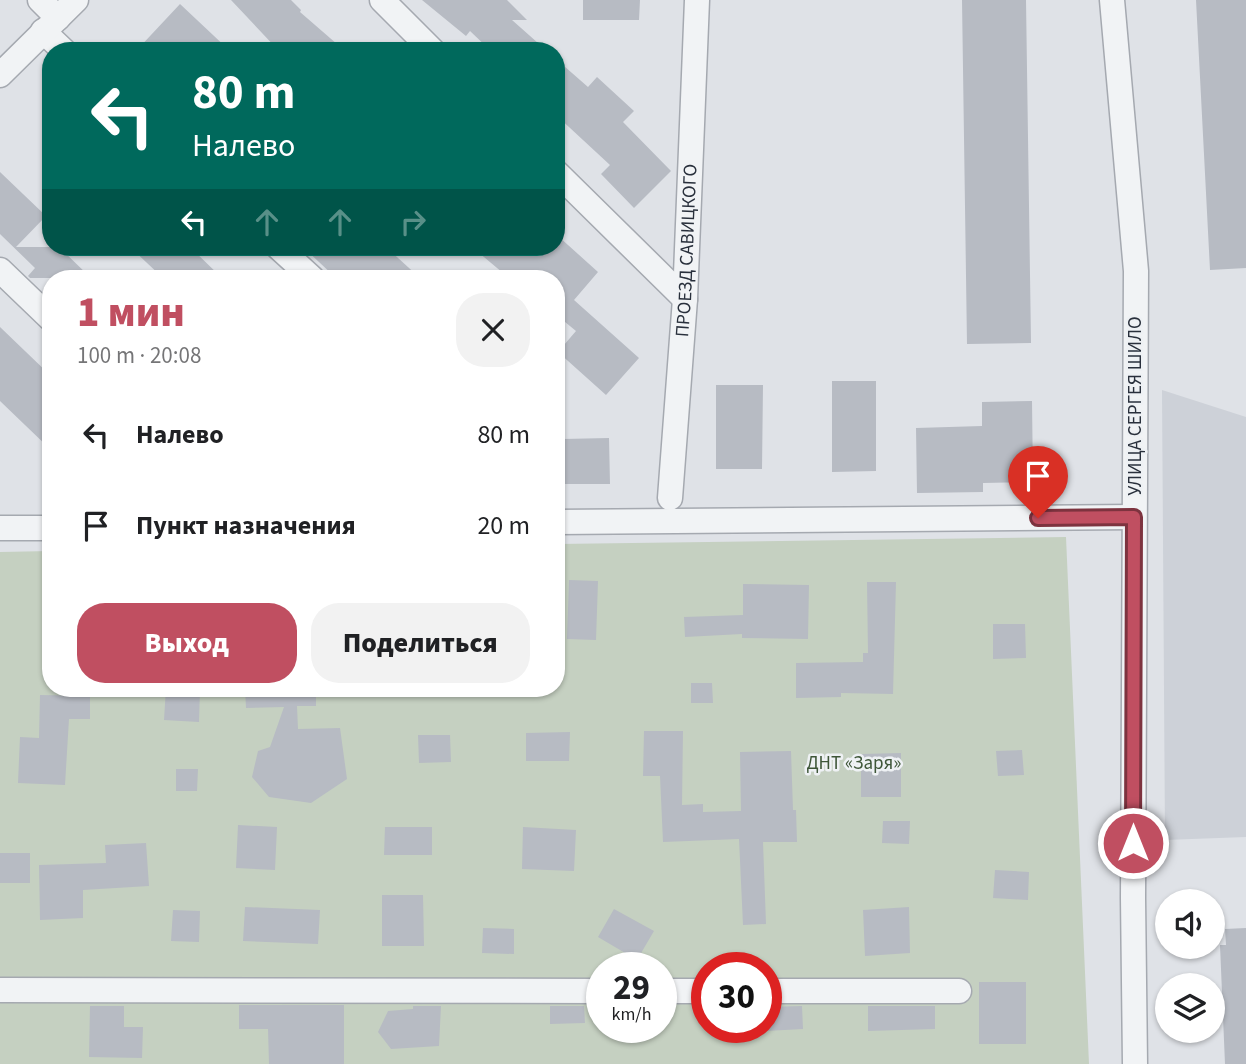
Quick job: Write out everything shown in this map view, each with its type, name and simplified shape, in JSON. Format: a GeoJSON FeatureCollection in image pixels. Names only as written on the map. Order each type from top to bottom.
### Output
{"type":"FeatureCollection","features":[{"type":"Feature","properties":{"kind":"street"},"geometry":{"type":"LineString","coordinates":[[40,0],[59,42]]}},
{"type":"Feature","properties":{"kind":"street"},"geometry":{"type":"LineString","coordinates":[[0,75],[76,0]]}},
{"type":"Feature","properties":{"kind":"street"},"geometry":{"type":"LineString","coordinates":[[382,0],[424,42]]}},
{"type":"Feature","properties":{"kind":"street","name":"ПРОЕЗД САВИЦКОГО"},"geometry":{"type":"LineString","coordinates":[[670,498],[685,299],[697,0]]}},
{"type":"Feature","properties":{"kind":"street","name":"УЛИЦА СЕРГЕЯ ШИЛО"},"geometry":{"type":"LineString","coordinates":[[1112,0],[1136,271],[1133,898],[1135,1064]]}},
{"type":"Feature","properties":{"kind":"street"},"geometry":{"type":"LineString","coordinates":[[565,181],[685,299]]}},
{"type":"Feature","properties":{"kind":"street"},"geometry":{"type":"LineString","coordinates":[[288,256],[303,270]]}},
{"type":"Feature","properties":{"kind":"street"},"geometry":{"type":"LineString","coordinates":[[0,271],[42,311]]}},
{"type":"Feature","properties":{"kind":"street"},"geometry":{"type":"LineString","coordinates":[[565,522],[1134,517]]}},
{"type":"Feature","properties":{"kind":"street"},"geometry":{"type":"LineString","coordinates":[[0,528],[42,528]]}},
{"type":"Feature","properties":{"kind":"street"},"geometry":{"type":"LineString","coordinates":[[0,990],[586,991]]}},
{"type":"Feature","properties":{"kind":"street"},"geometry":{"type":"LineString","coordinates":[[782,991],[959,991]]}},
{"type":"Feature","properties":{"kind":"shaded area"},"geometry":{"type":"Polygon","coordinates":[[[1162,390],[1246,417],[1246,837],[1165,840],[1162,390]]]}},
{"type":"Feature","properties":{"kind":"green space","name":"ДНТ «Заря»"},"geometry":{"type":"Polygon","coordinates":[[[1066,537],[1089,1064],[0,1064],[0,552],[42,551],[42,697],[565,697],[565,544],[1066,537]]]}},
{"type":"Feature","properties":{"kind":"building"},"geometry":{"type":"Polygon","coordinates":[[[231,0],[291,0],[300,12],[335,42],[271,42],[231,0]]]}},
{"type":"Feature","properties":{"kind":"building"},"geometry":{"type":"Polygon","coordinates":[[[422,0],[507,0],[527,20],[512,20],[537,42],[482,42],[470,31],[466,36],[422,0]]]}},
{"type":"Feature","properties":{"kind":"building"},"geometry":{"type":"Polygon","coordinates":[[[583,0],[640,0],[639,20],[583,20],[583,0]]]}},
{"type":"Feature","properties":{"kind":"building"},"geometry":{"type":"Polygon","coordinates":[[[962,0],[1026,0],[1031,343],[967,344],[962,0]]]}},
{"type":"Feature","properties":{"kind":"building"},"geometry":{"type":"Polygon","coordinates":[[[1196,0],[1246,0],[1246,268],[1210,270],[1196,0]]]}},
{"type":"Feature","properties":{"kind":"building"},"geometry":{"type":"Polygon","coordinates":[[[180,4],[220,42],[144,42],[180,4]]]}},
{"type":"Feature","properties":{"kind":"building"},"geometry":{"type":"Polygon","coordinates":[[[565,67],[588,87],[597,77],[634,111],[623,122],[671,171],[634,208],[601,174],[610,165],[565,123],[565,67]]]}},
{"type":"Feature","properties":{"kind":"building"},"geometry":{"type":"Polygon","coordinates":[[[0,172],[42,212],[42,220],[16,247],[42,247],[42,256],[68,256],[83,270],[42,270],[42,278],[30,278],[28,276],[35,268],[0,234],[0,172]]]}},
{"type":"Feature","properties":{"kind":"building"},"geometry":{"type":"Polygon","coordinates":[[[565,242],[598,272],[574,300],[639,358],[606,395],[565,358],[565,344],[576,331],[565,322],[565,270],[499,270],[483,256],[565,256],[565,242]]]}},
{"type":"Feature","properties":{"kind":"building"},"geometry":{"type":"Polygon","coordinates":[[[140,256],[199,256],[214,270],[154,270],[140,256]]]}},
{"type":"Feature","properties":{"kind":"building"},"geometry":{"type":"Polygon","coordinates":[[[313,256],[396,256],[411,270],[327,270],[313,256]]]}},
{"type":"Feature","properties":{"kind":"building"},"geometry":{"type":"Polygon","coordinates":[[[0,327],[42,367],[42,441],[0,401],[0,327]]]}},
{"type":"Feature","properties":{"kind":"building"},"geometry":{"type":"Polygon","coordinates":[[[832,381],[876,381],[876,471],[832,472],[832,381]]]}},
{"type":"Feature","properties":{"kind":"building"},"geometry":{"type":"Polygon","coordinates":[[[716,385],[763,385],[762,469],[716,469],[716,385]]]}},
{"type":"Feature","properties":{"kind":"building"},"geometry":{"type":"Polygon","coordinates":[[[1032,401],[1033,482],[983,483],[983,492],[917,493],[916,428],[982,426],[982,402],[1032,401]]]}},
{"type":"Feature","properties":{"kind":"building"},"geometry":{"type":"Polygon","coordinates":[[[609,438],[610,484],[565,484],[565,439],[609,438]]]}},
{"type":"Feature","properties":{"kind":"building"},"geometry":{"type":"Polygon","coordinates":[[[569,580],[598,581],[596,640],[567,639],[569,580]]]}},
{"type":"Feature","properties":{"kind":"building"},"geometry":{"type":"Polygon","coordinates":[[[867,582],[896,582],[893,694],[841,693],[841,697],[796,698],[796,663],[863,662],[863,653],[868,653],[867,582]]]}},
{"type":"Feature","properties":{"kind":"building"},"geometry":{"type":"Polygon","coordinates":[[[743,584],[809,585],[808,639],[742,638],[742,634],[685,637],[684,617],[743,615],[743,584]]]}},
{"type":"Feature","properties":{"kind":"building"},"geometry":{"type":"Polygon","coordinates":[[[993,624],[1025,624],[1026,658],[993,659],[993,624]]]}},
{"type":"Feature","properties":{"kind":"building"},"geometry":{"type":"Polygon","coordinates":[[[691,683],[712,683],[713,703],[691,703],[691,683]]]}},
{"type":"Feature","properties":{"kind":"building"},"geometry":{"type":"Polygon","coordinates":[[[40,695],[90,697],[90,719],[69,719],[65,785],[18,783],[20,737],[39,738],[40,695]]]}},
{"type":"Feature","properties":{"kind":"building"},"geometry":{"type":"Polygon","coordinates":[[[165,697],[200,697],[199,722],[164,720],[165,697]]]}},
{"type":"Feature","properties":{"kind":"building"},"geometry":{"type":"Polygon","coordinates":[[[245,697],[316,697],[316,706],[297,706],[298,729],[340,728],[347,779],[311,803],[269,797],[252,777],[258,751],[270,747],[284,707],[246,708],[245,697]]]}},
{"type":"Feature","properties":{"kind":"building"},"geometry":{"type":"Polygon","coordinates":[[[644,731],[683,731],[682,805],[703,804],[703,812],[741,811],[740,752],[791,751],[797,842],[763,842],[766,924],[743,925],[739,839],[663,842],[660,776],[643,776],[644,731]]]}},
{"type":"Feature","properties":{"kind":"building"},"geometry":{"type":"Polygon","coordinates":[[[570,732],[569,761],[526,761],[526,733],[570,732]]]}},
{"type":"Feature","properties":{"kind":"building"},"geometry":{"type":"Polygon","coordinates":[[[418,735],[450,735],[451,762],[419,763],[418,735]]]}},
{"type":"Feature","properties":{"kind":"building"},"geometry":{"type":"Polygon","coordinates":[[[1022,750],[1024,775],[998,776],[996,751],[1022,750]]]}},
{"type":"Feature","properties":{"kind":"building"},"geometry":{"type":"Polygon","coordinates":[[[901,753],[901,797],[861,797],[861,754],[901,753]]]}},
{"type":"Feature","properties":{"kind":"building"},"geometry":{"type":"Polygon","coordinates":[[[176,769],[198,769],[197,791],[176,791],[176,769]]]}},
{"type":"Feature","properties":{"kind":"building"},"geometry":{"type":"Polygon","coordinates":[[[883,821],[910,821],[909,844],[882,843],[883,821]]]}},
{"type":"Feature","properties":{"kind":"building"},"geometry":{"type":"Polygon","coordinates":[[[238,825],[277,827],[275,870],[236,868],[238,825]]]}},
{"type":"Feature","properties":{"kind":"building"},"geometry":{"type":"Polygon","coordinates":[[[385,827],[432,827],[432,855],[384,855],[385,827]]]}},
{"type":"Feature","properties":{"kind":"building"},"geometry":{"type":"Polygon","coordinates":[[[523,827],[576,830],[574,871],[522,869],[523,827]]]}},
{"type":"Feature","properties":{"kind":"building"},"geometry":{"type":"Polygon","coordinates":[[[146,843],[149,886],[83,890],[83,918],[40,920],[39,865],[106,863],[105,845],[146,843]]]}},
{"type":"Feature","properties":{"kind":"building"},"geometry":{"type":"Polygon","coordinates":[[[0,853],[30,853],[30,883],[0,883],[0,853]]]}},
{"type":"Feature","properties":{"kind":"building"},"geometry":{"type":"Polygon","coordinates":[[[995,870],[1029,872],[1028,900],[993,898],[995,870]]]}},
{"type":"Feature","properties":{"kind":"building"},"geometry":{"type":"Polygon","coordinates":[[[382,895],[423,895],[424,946],[382,946],[382,895]]]}},
{"type":"Feature","properties":{"kind":"building"},"geometry":{"type":"Polygon","coordinates":[[[245,907],[320,910],[318,944],[243,941],[245,907]]]}},
{"type":"Feature","properties":{"kind":"building"},"geometry":{"type":"Polygon","coordinates":[[[909,907],[910,953],[865,956],[863,910],[909,907]]]}},
{"type":"Feature","properties":{"kind":"building"},"geometry":{"type":"Polygon","coordinates":[[[614,909],[654,931],[642,952],[623,952],[598,937],[614,909]]]}},
{"type":"Feature","properties":{"kind":"building"},"geometry":{"type":"Polygon","coordinates":[[[173,910],[200,911],[199,942],[171,941],[173,910]]]}},
{"type":"Feature","properties":{"kind":"building"},"geometry":{"type":"Polygon","coordinates":[[[483,928],[514,929],[514,954],[482,953],[483,928]]]}},
{"type":"Feature","properties":{"kind":"building"},"geometry":{"type":"Polygon","coordinates":[[[1246,928],[1246,1064],[1225,1064],[1225,973],[1221,973],[1221,959],[1225,959],[1225,929],[1246,928]]]}},
{"type":"Feature","properties":{"kind":"building"},"geometry":{"type":"Polygon","coordinates":[[[979,982],[1026,982],[1026,1044],[979,1044],[979,982]]]}},
{"type":"Feature","properties":{"kind":"building"},"geometry":{"type":"Polygon","coordinates":[[[239,1005],[344,1005],[344,1064],[269,1064],[268,1029],[239,1029],[239,1005]]]}},
{"type":"Feature","properties":{"kind":"building"},"geometry":{"type":"Polygon","coordinates":[[[90,1006],[124,1006],[124,1027],[143,1027],[142,1058],[89,1057],[90,1006]]]}},
{"type":"Feature","properties":{"kind":"building"},"geometry":{"type":"Polygon","coordinates":[[[413,1006],[441,1006],[439,1046],[391,1049],[378,1032],[388,1011],[413,1009],[413,1006]]]}},
{"type":"Feature","properties":{"kind":"building"},"geometry":{"type":"Polygon","coordinates":[[[550,1006],[584,1006],[585,1023],[550,1024],[550,1006]]]}},
{"type":"Feature","properties":{"kind":"building"},"geometry":{"type":"Polygon","coordinates":[[[802,1006],[803,1029],[782,1030],[782,1007],[802,1006]]]}},
{"type":"Feature","properties":{"kind":"building"},"geometry":{"type":"Polygon","coordinates":[[[868,1006],[935,1006],[935,1029],[868,1031],[868,1006]]]}},
{"type":"Feature","properties":{"kind":"route"},"geometry":{"type":"LineString","coordinates":[[1038,518],[1134,517],[1133,843]]}}]}
